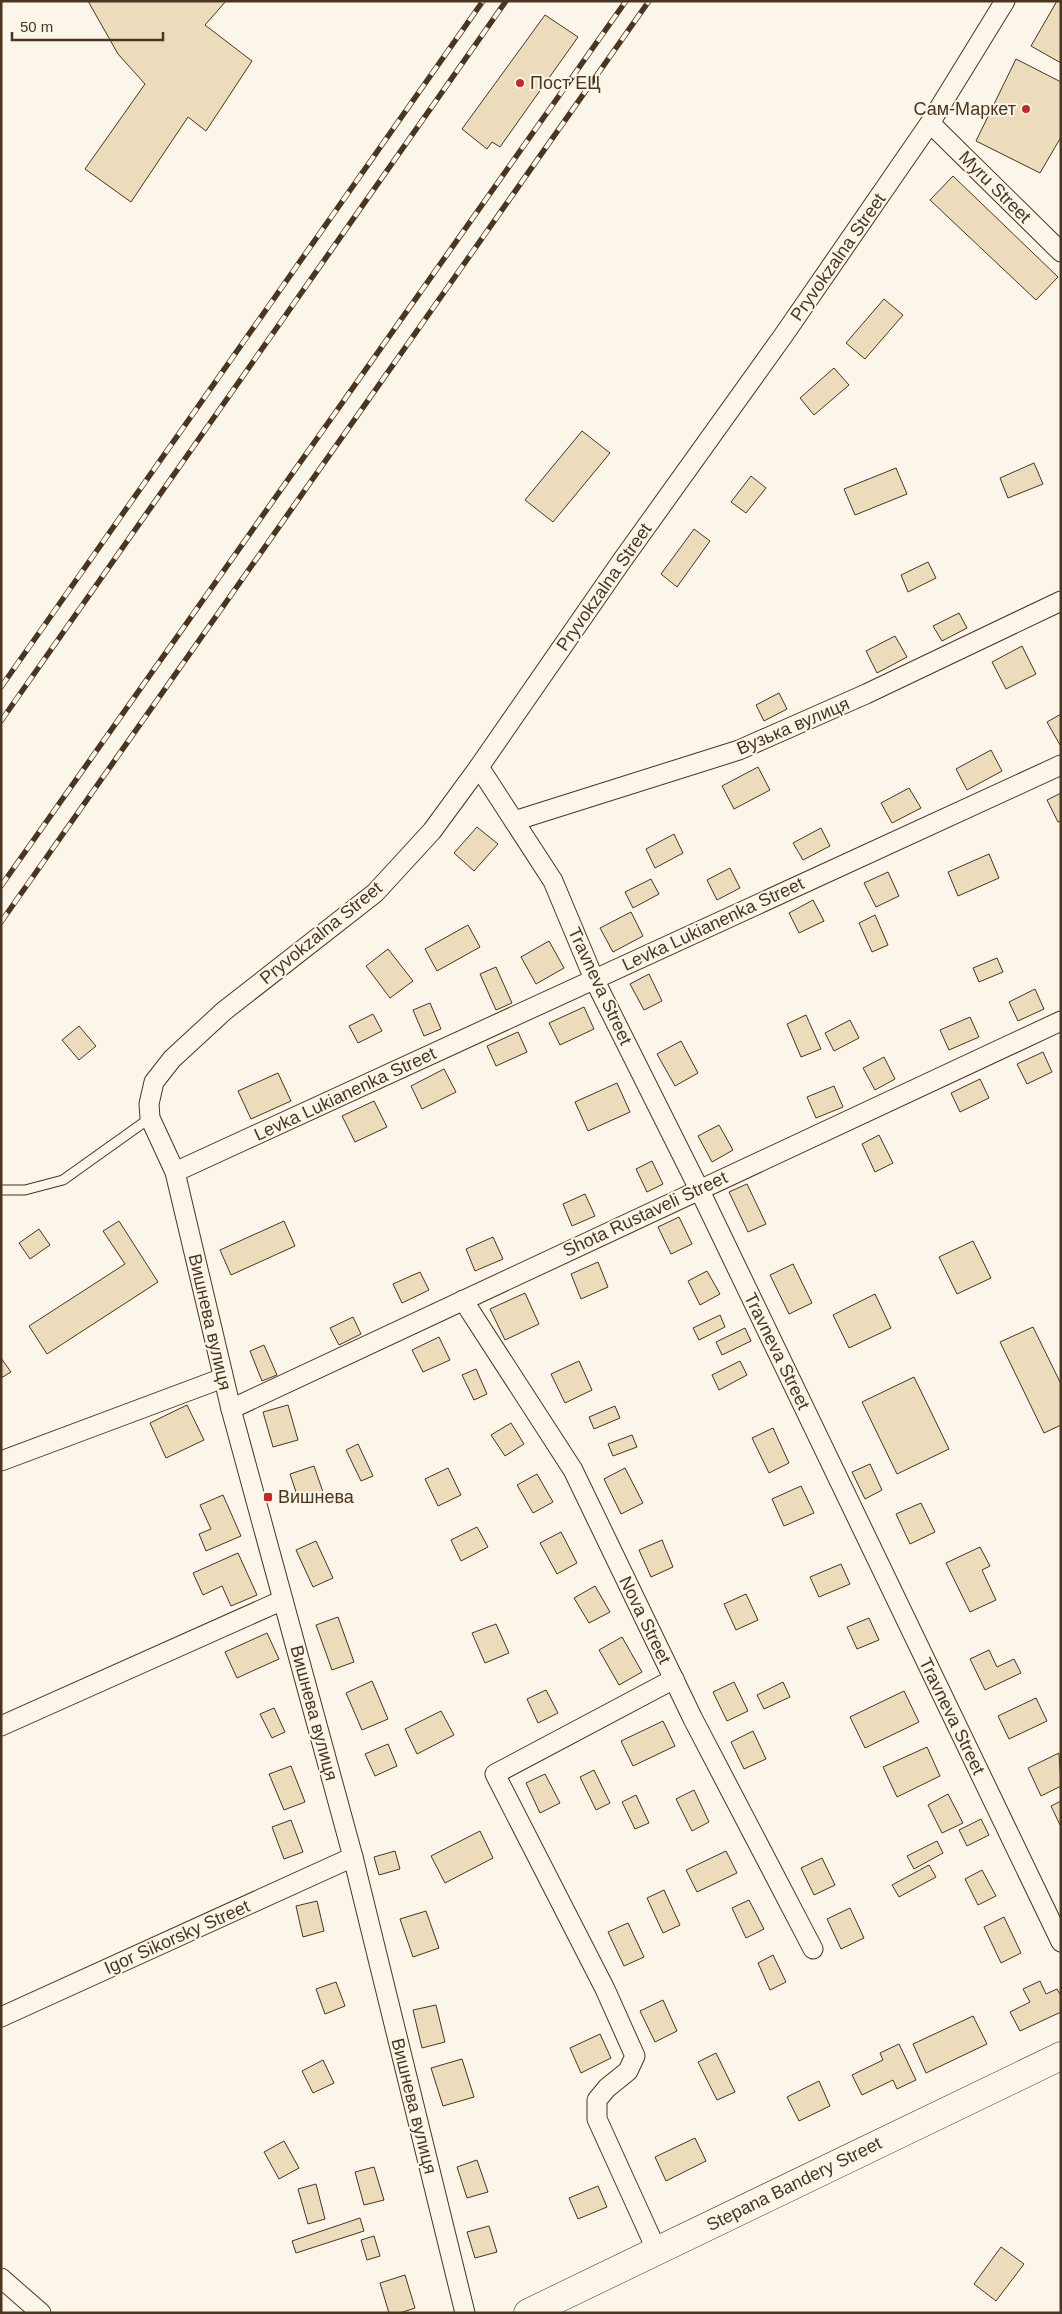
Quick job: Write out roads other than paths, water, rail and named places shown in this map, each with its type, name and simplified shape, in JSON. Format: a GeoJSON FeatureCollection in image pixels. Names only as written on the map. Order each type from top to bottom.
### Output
{"type":"FeatureCollection","features":[{"type":"Feature","properties":{"kind":"main road","name":"Stepana Bandery Street"},"geometry":{"type":"LineString","coordinates":[[528,2313],[1061,2056]]}},
{"type":"Feature","properties":{"kind":"street","name":"Pryvokzalna Street"},"geometry":{"type":"LineString","coordinates":[[150,1118],[149,1104],[154,1082],[172,1059],[224,1010],[375,893],[432,831],[783,336],[930,123],[1005,1]]}},
{"type":"Feature","properties":{"kind":"street","name":"Myru Street"},"geometry":{"type":"LineString","coordinates":[[930,123],[1061,252]]}},
{"type":"Feature","properties":{"kind":"street","name":"Вузька вулиця"},"geometry":{"type":"LineString","coordinates":[[514,821],[739,750],[866,694],[1061,602]]}},
{"type":"Feature","properties":{"kind":"street","name":"Levka Lukianenka Street"},"geometry":{"type":"LineString","coordinates":[[175,1172],[1061,765]]}},
{"type":"Feature","properties":{"kind":"street","name":"Travneva Street"},"geometry":{"type":"LineString","coordinates":[[479,767],[554,881],[594,979],[699,1189],[1061,1942]]}},
{"type":"Feature","properties":{"kind":"street","name":"Shota Rustaveli Street"},"geometry":{"type":"LineString","coordinates":[[231,1409],[1061,1021]]}},
{"type":"Feature","properties":{"kind":"street","name":"Вишнева вулиця"},"geometry":{"type":"LineString","coordinates":[[150,1118],[175,1172],[223,1378],[353,1857],[465,2313]]}},
{"type":"Feature","properties":{"kind":"street","name":"Nova Street"},"geometry":{"type":"LineString","coordinates":[[463,1300],[573,1470],[674,1680],[813,1949]]}},
{"type":"Feature","properties":{"kind":"street"},"geometry":{"type":"LineString","coordinates":[[1,1461],[223,1378]]}},
{"type":"Feature","properties":{"kind":"street"},"geometry":{"type":"LineString","coordinates":[[1,1726],[283,1600]]}},
{"type":"Feature","properties":{"kind":"street"},"geometry":{"type":"LineString","coordinates":[[656,2251],[597,2119],[597,2100],[607,2088],[628,2071],[635,2056],[605,1988],[495,1774],[674,1680]]}},
{"type":"Feature","properties":{"kind":"street","name":"Igor Sikorsky Street"},"geometry":{"type":"LineString","coordinates":[[1,2017],[353,1857]]}},
{"type":"Feature","properties":{"kind":"street"},"geometry":{"type":"LineString","coordinates":[[1,2278],[41,2313]]}},
{"type":"Feature","properties":{"kind":"lane"},"geometry":{"type":"LineString","coordinates":[[1,1190],[25,1190],[63,1180],[150,1118]]}},
{"type":"Feature","properties":{"kind":"railway"},"geometry":{"type":"LineString","coordinates":[[1,687],[483,1]]}},
{"type":"Feature","properties":{"kind":"railway"},"geometry":{"type":"LineString","coordinates":[[1,721],[506,1]]}},
{"type":"Feature","properties":{"kind":"railway"},"geometry":{"type":"LineString","coordinates":[[1,886],[626,1]]}},
{"type":"Feature","properties":{"kind":"railway"},"geometry":{"type":"LineString","coordinates":[[1,922],[649,1]]}},
{"type":"Feature","properties":{"kind":"place","name":"Пост ЕЦ"},"geometry":{"type":"Point","coordinates":[520,83]}},
{"type":"Feature","properties":{"kind":"place","name":"Сам-Маркет"},"geometry":{"type":"Point","coordinates":[1026,109]}},
{"type":"Feature","properties":{"kind":"place","name":"Вишнева"},"geometry":{"type":"Point","coordinates":[268,1497]}}]}
